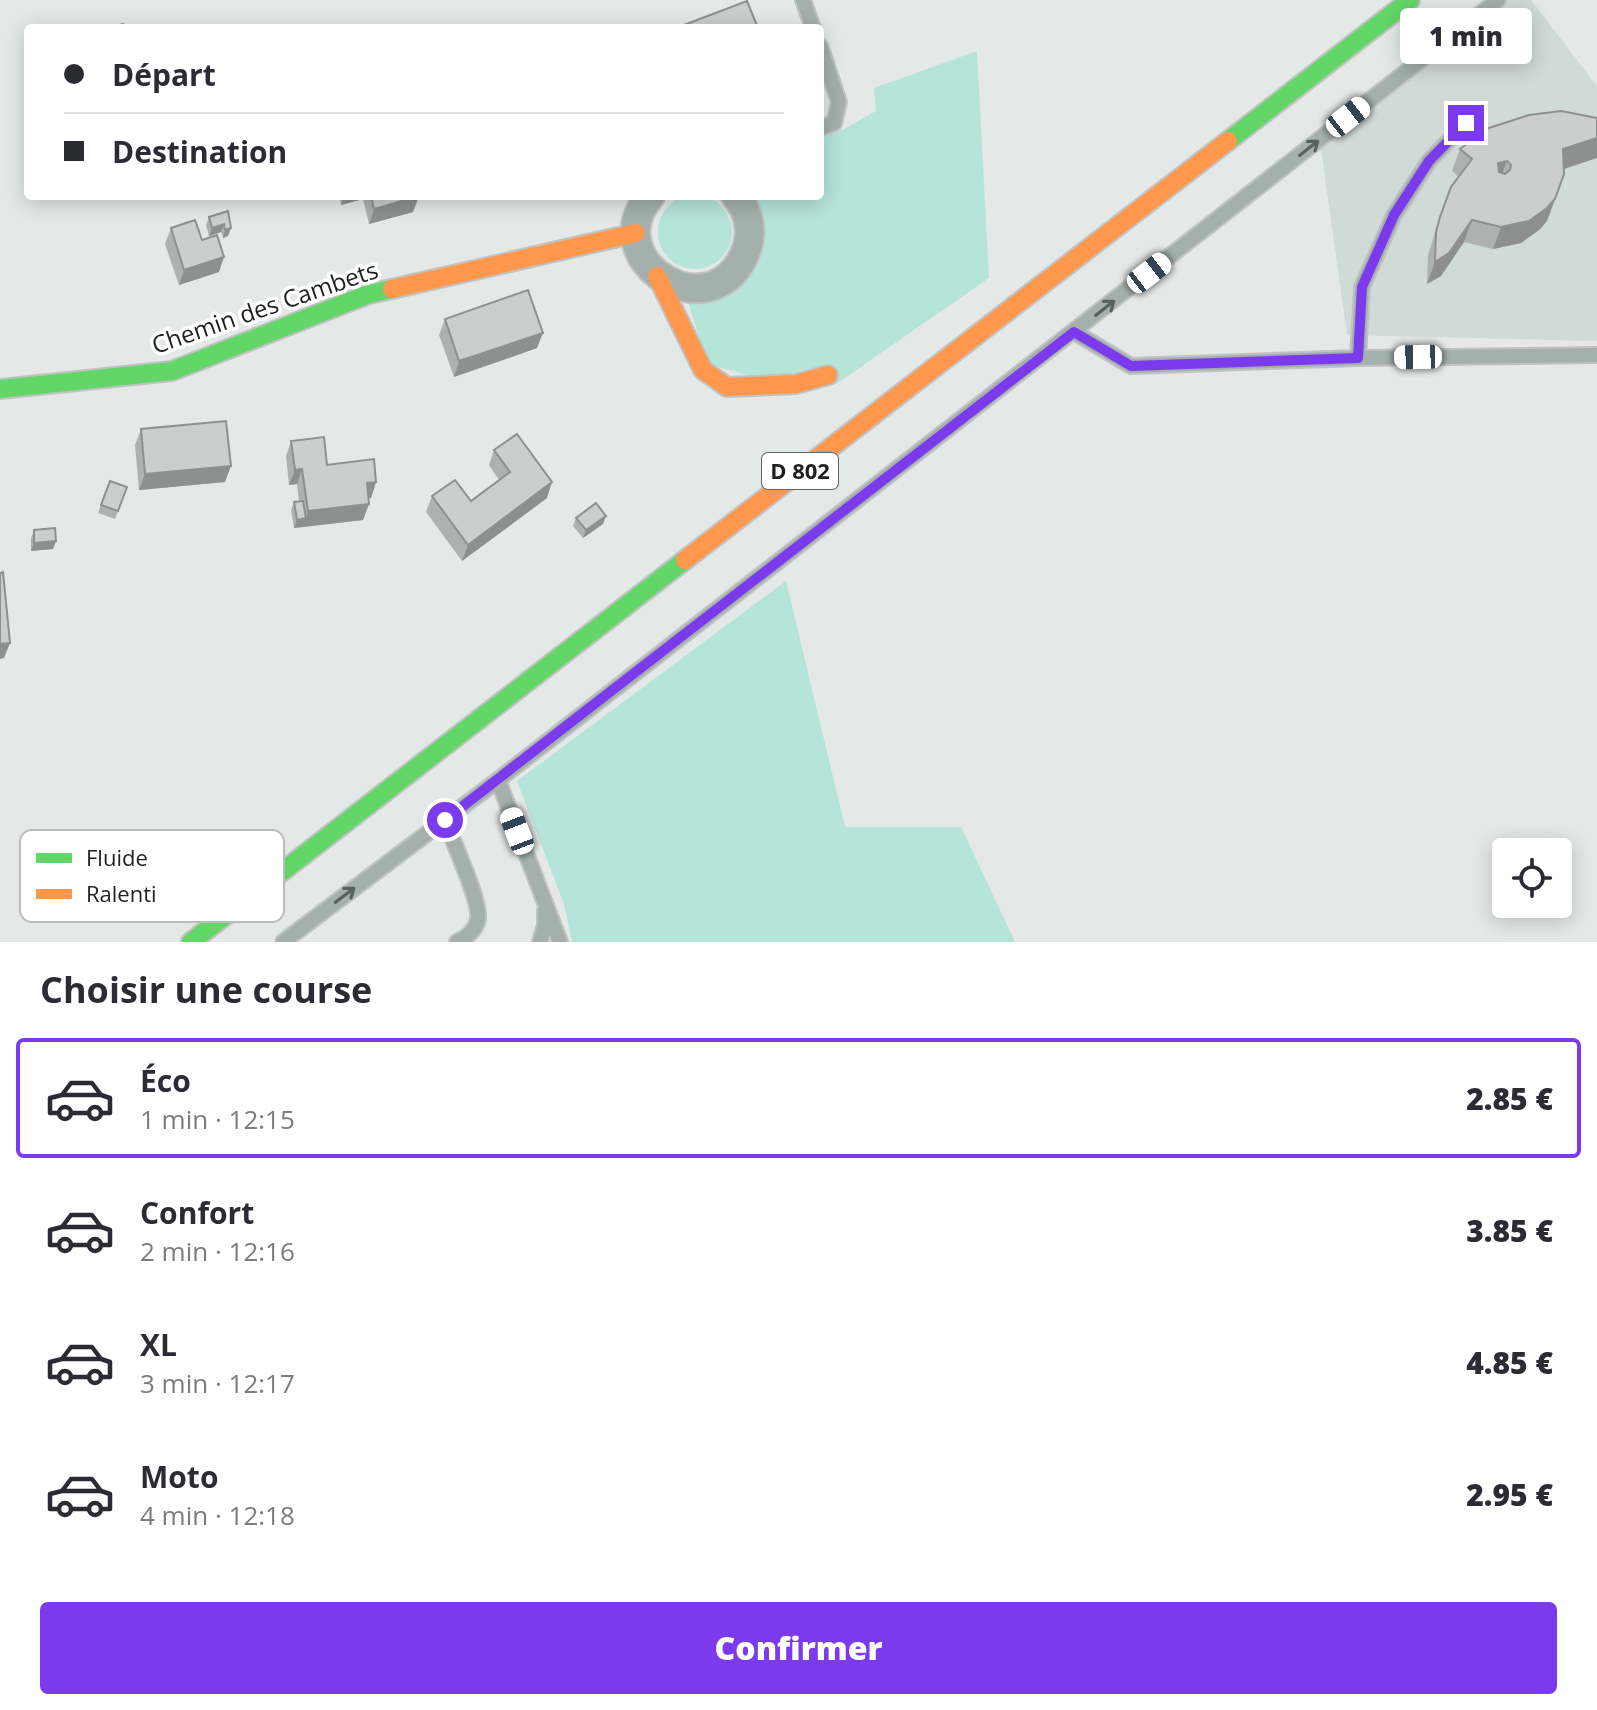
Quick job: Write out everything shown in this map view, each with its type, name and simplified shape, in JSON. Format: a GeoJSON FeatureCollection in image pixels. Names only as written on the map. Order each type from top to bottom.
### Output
{"type":"FeatureCollection","features":[{"type":"Feature","properties":{"kind":"main road","name":"D 802"},"geometry":{"type":"LineString","coordinates":[[284,870],[1410,0]]}},
{"type":"Feature","properties":{"kind":"main road","name":"Chemin des Cambets"},"geometry":{"type":"LineString","coordinates":[[0,389],[172,371],[369,294],[636,233]]}},
{"type":"Feature","properties":{"kind":"main road"},"geometry":{"type":"LineString","coordinates":[[657,276],[703,370],[727,387],[796,384],[828,375]]}},
{"type":"Feature","properties":{"kind":"main road","name":"D 802"},"geometry":{"type":"LineString","coordinates":[[191,942],[217,922]]}},
{"type":"Feature","properties":{"kind":"street"},"geometry":{"type":"LineString","coordinates":[[648,200],[639,215],[636,233],[646,264],[657,276],[675,286],[694,289],[713,285],[730,275],[743,260],[749,241],[749,221],[739,200]]}},
{"type":"Feature","properties":{"kind":"lane"},"geometry":{"type":"LineString","coordinates":[[803,0],[812,24]]}},
{"type":"Feature","properties":{"kind":"lane"},"geometry":{"type":"LineString","coordinates":[[283,942],[498,780],[1498,0]]}},
{"type":"Feature","properties":{"kind":"lane"},"geometry":{"type":"LineString","coordinates":[[824,58],[839,102],[834,123],[824,127]]}},
{"type":"Feature","properties":{"kind":"lane"},"geometry":{"type":"LineString","coordinates":[[1358,358],[1362,287],[1394,215],[1429,161],[1466,123]]}},
{"type":"Feature","properties":{"kind":"lane"},"geometry":{"type":"LineString","coordinates":[[1074,332],[1131,366],[1358,358],[1597,355]]}},
{"type":"Feature","properties":{"kind":"lane"},"geometry":{"type":"LineString","coordinates":[[498,780],[560,942]]}},
{"type":"Feature","properties":{"kind":"lane"},"geometry":{"type":"LineString","coordinates":[[445,820],[475,899],[478,919],[468,938],[457,942]]}},
{"type":"Feature","properties":{"kind":"lane"},"geometry":{"type":"LineString","coordinates":[[540,942],[545,925],[545,906]]}},
{"type":"Feature","properties":{"kind":"shaded area"},"geometry":{"type":"Polygon","coordinates":[[[1492,0],[1531,0],[1597,86],[1597,341],[1347,335],[1320,141],[1492,0]]]}},
{"type":"Feature","properties":{"kind":"green space"},"geometry":{"type":"Polygon","coordinates":[[[977,51],[989,278],[836,384],[762,379],[707,364],[688,301],[741,280],[755,267],[764,247],[764,237],[760,216],[751,200],[824,200],[824,136],[876,111],[874,88],[977,51]]]}},
{"type":"Feature","properties":{"kind":"green space"},"geometry":{"type":"Polygon","coordinates":[[[678,200],[712,200],[721,206],[731,225],[729,246],[721,258],[702,268],[681,266],[669,258],[659,239],[661,218],[669,206],[678,200]]]}},
{"type":"Feature","properties":{"kind":"green space"},"geometry":{"type":"Polygon","coordinates":[[[786,581],[845,827],[961,827],[1015,942],[572,942],[564,904],[517,781],[786,581]]]}},
{"type":"Feature","properties":{"kind":"building"},"geometry":{"type":"Polygon","coordinates":[[[747,1],[756,24],[687,24],[747,1]]]}},
{"type":"Feature","properties":{"kind":"building"},"geometry":{"type":"Polygon","coordinates":[[[1561,111],[1597,118],[1597,138],[1563,149],[1564,174],[1555,199],[1547,208],[1529,221],[1501,227],[1472,220],[1449,253],[1435,262],[1440,217],[1451,187],[1472,159],[1460,149],[1489,128],[1529,115],[1561,111]],[[1507,161],[1498,163],[1499,172],[1505,174],[1511,165],[1507,161]]]}},
{"type":"Feature","properties":{"kind":"building"},"geometry":{"type":"Polygon","coordinates":[[[372,200],[405,200],[374,209],[372,200]]]}},
{"type":"Feature","properties":{"kind":"building"},"geometry":{"type":"Polygon","coordinates":[[[228,211],[231,228],[225,230],[224,224],[212,228],[209,217],[228,211]]]}},
{"type":"Feature","properties":{"kind":"building"},"geometry":{"type":"Polygon","coordinates":[[[195,220],[202,240],[217,235],[224,257],[184,270],[171,228],[195,220]]]}},
{"type":"Feature","properties":{"kind":"building"},"geometry":{"type":"Polygon","coordinates":[[[528,290],[543,333],[459,361],[445,319],[528,290]]]}},
{"type":"Feature","properties":{"kind":"building"},"geometry":{"type":"Polygon","coordinates":[[[226,421],[231,466],[145,474],[141,429],[226,421]]]}},
{"type":"Feature","properties":{"kind":"building"},"geometry":{"type":"Polygon","coordinates":[[[517,434],[552,482],[468,545],[432,496],[455,480],[471,501],[510,472],[494,450],[517,434]]]}},
{"type":"Feature","properties":{"kind":"building"},"geometry":{"type":"Polygon","coordinates":[[[324,437],[327,465],[374,459],[376,482],[367,483],[369,504],[308,511],[302,469],[295,470],[291,441],[324,437]]]}},
{"type":"Feature","properties":{"kind":"building"},"geometry":{"type":"Polygon","coordinates":[[[110,481],[127,487],[118,511],[101,505],[110,481]]]}},
{"type":"Feature","properties":{"kind":"building"},"geometry":{"type":"Polygon","coordinates":[[[303,501],[306,518],[297,520],[294,502],[303,501]]]}},
{"type":"Feature","properties":{"kind":"building"},"geometry":{"type":"Polygon","coordinates":[[[596,503],[606,516],[586,530],[576,518],[596,503]]]}},
{"type":"Feature","properties":{"kind":"building"},"geometry":{"type":"Polygon","coordinates":[[[55,528],[56,541],[34,543],[34,530],[55,528]]]}},
{"type":"Feature","properties":{"kind":"building"},"geometry":{"type":"Polygon","coordinates":[[[3,572],[10,643],[0,644],[0,573],[3,572]]]}},
{"type":"Feature","properties":{"kind":"traffic: fast"},"geometry":{"type":"LineString","coordinates":[[1228,141],[1410,0]]}},
{"type":"Feature","properties":{"kind":"traffic: fast"},"geometry":{"type":"LineString","coordinates":[[0,389],[172,371],[369,294],[392,289]]}},
{"type":"Feature","properties":{"kind":"traffic: fast"},"geometry":{"type":"LineString","coordinates":[[284,870],[685,560]]}},
{"type":"Feature","properties":{"kind":"traffic: fast"},"geometry":{"type":"LineString","coordinates":[[191,942],[217,922]]}},
{"type":"Feature","properties":{"kind":"traffic: slow"},"geometry":{"type":"LineString","coordinates":[[685,560],[1228,141]]}},
{"type":"Feature","properties":{"kind":"traffic: slow"},"geometry":{"type":"LineString","coordinates":[[392,289],[636,233]]}},
{"type":"Feature","properties":{"kind":"traffic: slow"},"geometry":{"type":"LineString","coordinates":[[657,276],[703,370],[727,387],[796,384],[828,375]]}},
{"type":"Feature","properties":{"kind":"route"},"geometry":{"type":"LineString","coordinates":[[445,820],[1074,332],[1131,366],[1358,358],[1362,287],[1394,215],[1429,161],[1466,123]]}}]}
